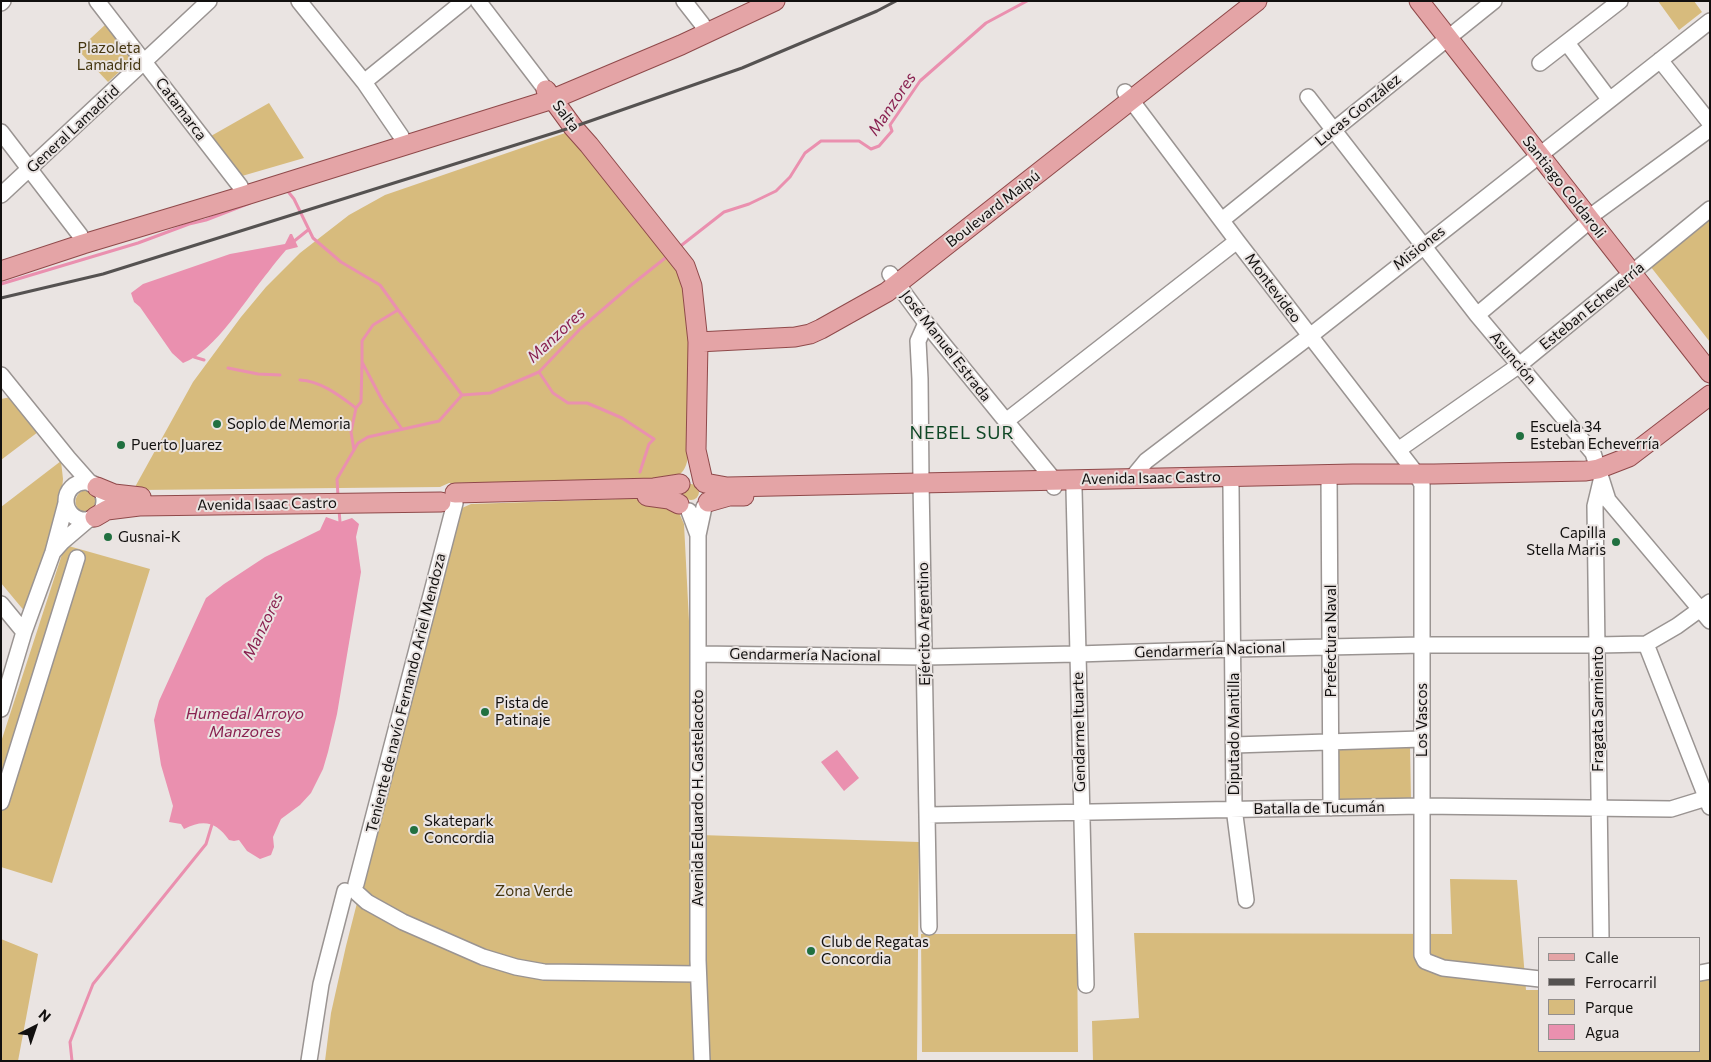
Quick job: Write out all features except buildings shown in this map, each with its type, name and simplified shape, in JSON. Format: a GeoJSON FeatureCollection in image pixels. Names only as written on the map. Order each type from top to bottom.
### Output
{"type":"FeatureCollection","features":[{"type":"Feature","properties":{"kind":"main road"},"geometry":{"type":"LineString","coordinates":[[704,29],[752,1]]}},
{"type":"Feature","properties":{"kind":"main road"},"geometry":{"type":"LineString","coordinates":[[1,261],[82,239],[241,191],[550,95],[603,68],[775,1]]}},
{"type":"Feature","properties":{"kind":"main road","name":"Boulevard Maipú"},"geometry":{"type":"LineString","coordinates":[[1128,96],[1241,1]]}},
{"type":"Feature","properties":{"kind":"main road","name":"Boulevard Maipú"},"geometry":{"type":"LineString","coordinates":[[697,336],[799,326],[811,322],[865,292],[894,279],[1128,96],[1257,1]]}},
{"type":"Feature","properties":{"kind":"main road","name":"Santiago Coldaroli"},"geometry":{"type":"LineString","coordinates":[[1419,1],[1451,36],[1542,152],[1591,219],[1710,357]]}},
{"type":"Feature","properties":{"kind":"main road","name":"Santiago Coldaroli"},"geometry":{"type":"LineString","coordinates":[[1430,1],[1451,36]]}},
{"type":"Feature","properties":{"kind":"main road","name":"Salta"},"geometry":{"type":"LineString","coordinates":[[550,95],[573,127],[685,266],[692,286],[697,336]]}},
{"type":"Feature","properties":{"kind":"main road"},"geometry":{"type":"LineString","coordinates":[[1,270],[82,239]]}},
{"type":"Feature","properties":{"kind":"main road","name":"Santiago Coldaroli"},"geometry":{"type":"LineString","coordinates":[[1636,270],[1710,373]]}},
{"type":"Feature","properties":{"kind":"main road"},"geometry":{"type":"LineString","coordinates":[[693,482],[710,491],[695,506],[676,494],[693,482],[696,450],[697,336]]}},
{"type":"Feature","properties":{"kind":"main road"},"geometry":{"type":"LineString","coordinates":[[1599,475],[1629,457],[1710,395]]}},
{"type":"Feature","properties":{"kind":"main road"},"geometry":{"type":"LineString","coordinates":[[1599,475],[1634,467],[1710,408]]}},
{"type":"Feature","properties":{"kind":"main road","name":"Avenida Isaac Castro"},"geometry":{"type":"LineString","coordinates":[[448,499],[654,488],[693,482],[727,487],[921,487],[1599,475]]}},
{"type":"Feature","properties":{"kind":"main road","name":"Avenida Isaac Castro"},"geometry":{"type":"LineString","coordinates":[[1064,484],[1132,478],[1230,482]]}},
{"type":"Feature","properties":{"kind":"main road","name":"Avenida Isaac Castro"},"geometry":{"type":"LineString","coordinates":[[94,485],[114,494],[130,497],[286,500]]}},
{"type":"Feature","properties":{"kind":"main road","name":"Avenida Isaac Castro"},"geometry":{"type":"LineString","coordinates":[[92,518],[107,510],[125,506],[358,498],[448,499],[653,496],[669,498],[695,506],[729,496],[921,487]]}},
{"type":"Feature","properties":{"kind":"street","name":"Catamarca"},"geometry":{"type":"LineString","coordinates":[[97,1],[241,191]]}},
{"type":"Feature","properties":{"kind":"street","name":"General Lamadrid"},"geometry":{"type":"LineString","coordinates":[[1,195],[209,1]]}},
{"type":"Feature","properties":{"kind":"street"},"geometry":{"type":"LineString","coordinates":[[299,1],[364,82],[402,141]]}},
{"type":"Feature","properties":{"kind":"street"},"geometry":{"type":"LineString","coordinates":[[364,82],[464,1]]}},
{"type":"Feature","properties":{"kind":"street","name":"Salta"},"geometry":{"type":"LineString","coordinates":[[478,1],[550,95]]}},
{"type":"Feature","properties":{"kind":"street"},"geometry":{"type":"LineString","coordinates":[[684,1],[704,29]]}},
{"type":"Feature","properties":{"kind":"street","name":"Lucas González"},"geometry":{"type":"LineString","coordinates":[[1222,220],[1494,1]]}},
{"type":"Feature","properties":{"kind":"street"},"geometry":{"type":"LineString","coordinates":[[1540,63],[1615,3]]}},
{"type":"Feature","properties":{"kind":"street","name":"Misiones"},"geometry":{"type":"LineString","coordinates":[[1132,478],[1146,461],[1310,336],[1710,21]]}},
{"type":"Feature","properties":{"kind":"street"},"geometry":{"type":"LineString","coordinates":[[1567,43],[1609,99]]}},
{"type":"Feature","properties":{"kind":"street"},"geometry":{"type":"LineString","coordinates":[[1660,60],[1710,123]]}},
{"type":"Feature","properties":{"kind":"street","name":"Montevideo"},"geometry":{"type":"LineString","coordinates":[[1128,96],[1419,479]]}},
{"type":"Feature","properties":{"kind":"street","name":"Asunción"},"geometry":{"type":"LineString","coordinates":[[1308,97],[1476,315],[1593,453],[1608,500],[1707,611]]}},
{"type":"Feature","properties":{"kind":"street"},"geometry":{"type":"LineString","coordinates":[[1476,315],[1591,219],[1710,129]]}},
{"type":"Feature","properties":{"kind":"street"},"geometry":{"type":"LineString","coordinates":[[1,132],[82,239]]}},
{"type":"Feature","properties":{"kind":"street","name":"Esteban Echeverría"},"geometry":{"type":"LineString","coordinates":[[1398,450],[1518,366],[1710,210]]}},
{"type":"Feature","properties":{"kind":"street"},"geometry":{"type":"LineString","coordinates":[[1006,421],[1237,241]]}},
{"type":"Feature","properties":{"kind":"street","name":"José Manuel Estrada"},"geometry":{"type":"LineString","coordinates":[[894,279],[926,323],[1006,421],[1064,484]]}},
{"type":"Feature","properties":{"kind":"street","name":"Ejército Argentino"},"geometry":{"type":"LineString","coordinates":[[926,323],[918,341],[929,927]]}},
{"type":"Feature","properties":{"kind":"street"},"geometry":{"type":"LineString","coordinates":[[3,381],[68,458],[100,491],[103,501],[100,512],[52,552]]}},
{"type":"Feature","properties":{"kind":"street"},"geometry":{"type":"LineString","coordinates":[[1,710],[24,632],[52,552],[67,498],[68,458]]}},
{"type":"Feature","properties":{"kind":"street","name":"Fragata Sarmiento"},"geometry":{"type":"LineString","coordinates":[[1599,475],[1595,506],[1601,937]]}},
{"type":"Feature","properties":{"kind":"street","name":"Los Vascos"},"geometry":{"type":"LineString","coordinates":[[1419,479],[1422,645],[1422,955],[1425,961],[1442,968],[1538,979]]}},
{"type":"Feature","properties":{"kind":"street","name":"Prefectura Naval"},"geometry":{"type":"LineString","coordinates":[[1330,480],[1331,808]]}},
{"type":"Feature","properties":{"kind":"street","name":"Diputado Mantilla"},"geometry":{"type":"LineString","coordinates":[[1230,482],[1234,808],[1246,900]]}},
{"type":"Feature","properties":{"kind":"street"},"geometry":{"type":"LineString","coordinates":[[92,518],[77,518],[72,514],[67,498],[75,485],[80,483],[94,485]]}},
{"type":"Feature","properties":{"kind":"street","name":"Gendarme Ituarte"},"geometry":{"type":"LineString","coordinates":[[1064,484],[1077,654],[1086,985]]}},
{"type":"Feature","properties":{"kind":"street","name":"Teniente de navío Fernando Ariel Mendoza"},"geometry":{"type":"LineString","coordinates":[[318,1061],[329,990],[352,889],[448,499]]}},
{"type":"Feature","properties":{"kind":"street","name":"Avenida Eduardo H. Gastelacoto"},"geometry":{"type":"LineString","coordinates":[[695,506],[698,535],[698,974],[702,1061]]}},
{"type":"Feature","properties":{"kind":"street"},"geometry":{"type":"LineString","coordinates":[[1,802],[77,558]]}},
{"type":"Feature","properties":{"kind":"street"},"geometry":{"type":"LineString","coordinates":[[1,604],[24,632]]}},
{"type":"Feature","properties":{"kind":"street","name":"Gendarmería Nacional"},"geometry":{"type":"LineString","coordinates":[[698,654],[924,657],[1422,645],[1646,644],[1676,626],[1707,611]]}},
{"type":"Feature","properties":{"kind":"street"},"geometry":{"type":"LineString","coordinates":[[1646,644],[1709,801]]}},
{"type":"Feature","properties":{"kind":"street"},"geometry":{"type":"LineString","coordinates":[[1234,745],[1421,739]]}},
{"type":"Feature","properties":{"kind":"street","name":"Batalla de Tucumán"},"geometry":{"type":"LineString","coordinates":[[928,815],[1422,806],[1671,809],[1709,801]]}},
{"type":"Feature","properties":{"kind":"street"},"geometry":{"type":"LineString","coordinates":[[352,889],[368,902],[403,922],[483,957],[516,967],[544,972],[698,974]]}},
{"type":"Feature","properties":{"kind":"street","name":"Teniente de navío Fernando Ariel Mendoza"},"geometry":{"type":"LineString","coordinates":[[309,1061],[322,984],[352,889]]}},
{"type":"Feature","properties":{"kind":"green space"},"geometry":{"type":"Polygon","coordinates":[[[1658,1],[1694,1],[1702,12],[1679,30],[1658,1]]]}},
{"type":"Feature","properties":{"kind":"green space","name":"Plazoleta Lamadrid"},"geometry":{"type":"Polygon","coordinates":[[[105,25],[131,53],[129,63],[108,82],[78,50],[105,25]]]}},
{"type":"Feature","properties":{"kind":"green space"},"geometry":{"type":"Polygon","coordinates":[[[269,103],[304,158],[242,176],[211,136],[269,103]]]}},
{"type":"Feature","properties":{"kind":"green space"},"geometry":{"type":"Polygon","coordinates":[[[571,131],[682,277],[691,340],[689,453],[683,471],[677,477],[673,480],[449,483],[440,487],[139,490],[135,487],[193,382],[241,317],[266,287],[300,253],[349,215],[385,195],[571,131]]]}},
{"type":"Feature","properties":{"kind":"green space"},"geometry":{"type":"Polygon","coordinates":[[[1710,205],[1710,342],[1643,257],[1710,205]]]}},
{"type":"Feature","properties":{"kind":"green space"},"geometry":{"type":"Polygon","coordinates":[[[11,397],[38,432],[1,460],[1,399],[11,397]]]}},
{"type":"Feature","properties":{"kind":"green space"},"geometry":{"type":"Polygon","coordinates":[[[61,461],[63,479],[61,502],[26,613],[1,583],[1,507],[61,461]]]}},
{"type":"Feature","properties":{"kind":"green space"},"geometry":{"type":"Polygon","coordinates":[[[691,484],[699,492],[691,500],[683,492],[691,484]]]}},
{"type":"Feature","properties":{"kind":"green space"},"geometry":{"type":"Polygon","coordinates":[[[86,489],[100,497],[101,503],[84,514],[77,508],[76,497],[86,489]]]}},
{"type":"Feature","properties":{"kind":"green space","name":"Zona Verde"},"geometry":{"type":"Polygon","coordinates":[[[651,498],[677,508],[684,524],[700,835],[919,842],[917,1061],[325,1061],[331,1013],[346,946],[456,516],[462,508],[471,504],[651,498]]]}},
{"type":"Feature","properties":{"kind":"green space"},"geometry":{"type":"Polygon","coordinates":[[[65,545],[150,569],[52,883],[1,867],[1,742],[65,545]]]}},
{"type":"Feature","properties":{"kind":"green space"},"geometry":{"type":"Polygon","coordinates":[[[1410,745],[1411,800],[1337,802],[1335,747],[1410,745]]]}},
{"type":"Feature","properties":{"kind":"green space"},"geometry":{"type":"Polygon","coordinates":[[[1450,879],[1517,880],[1526,990],[1538,990],[1538,1052],[1701,1052],[1701,975],[1710,973],[1710,1061],[1093,1061],[1092,1021],[1139,1018],[1134,933],[1452,934],[1450,879]]]}},
{"type":"Feature","properties":{"kind":"green space"},"geometry":{"type":"Polygon","coordinates":[[[921,934],[1077,934],[1078,1052],[922,1052],[921,934]]]}},
{"type":"Feature","properties":{"kind":"green space"},"geometry":{"type":"Polygon","coordinates":[[[1,939],[38,954],[18,1061],[1,1061],[1,939]]]}},
{"type":"Feature","properties":{"kind":"water"},"geometry":{"type":"Polygon","coordinates":[[[290,234],[292,234],[298,247],[286,250],[219,335],[195,357],[183,363],[172,353],[140,307],[134,302],[131,293],[143,284],[230,254],[285,244],[290,234]]]}},
{"type":"Feature","properties":{"kind":"water","name":"Humedal Arroyo Manzores"},"geometry":{"type":"Polygon","coordinates":[[[326,517],[340,522],[352,518],[359,524],[356,537],[361,572],[337,714],[323,769],[311,793],[300,805],[281,819],[273,837],[274,847],[271,855],[260,859],[247,851],[239,840],[229,840],[214,826],[204,823],[184,829],[181,824],[169,822],[173,806],[161,765],[154,720],[159,701],[206,598],[265,557],[320,530],[326,517]]]}},
{"type":"Feature","properties":{"kind":"water"},"geometry":{"type":"Polygon","coordinates":[[[837,750],[859,778],[844,791],[821,762],[837,750]]]}},
{"type":"Feature","properties":{"kind":"waterway","name":"Manzores"},"geometry":{"type":"LineString","coordinates":[[678,248],[724,212],[749,204],[776,191],[790,177],[805,153],[821,141],[859,141],[871,149],[879,146],[892,131],[890,125],[920,81],[986,23],[1027,1]]}},
{"type":"Feature","properties":{"kind":"waterway"},"geometry":{"type":"LineString","coordinates":[[286,189],[294,199],[313,238],[341,262],[380,285],[398,310],[373,325],[362,341],[362,362],[382,400],[402,429]]}},
{"type":"Feature","properties":{"kind":"waterway"},"geometry":{"type":"LineString","coordinates":[[1,284],[138,243],[250,203]]}},
{"type":"Feature","properties":{"kind":"waterway"},"geometry":{"type":"LineString","coordinates":[[293,242],[308,230]]}},
{"type":"Feature","properties":{"kind":"waterway","name":"Manzores"},"geometry":{"type":"LineString","coordinates":[[338,496],[337,479],[358,443],[368,437],[439,421],[462,395],[490,393],[539,372],[580,329],[669,255]]}},
{"type":"Feature","properties":{"kind":"waterway"},"geometry":{"type":"LineString","coordinates":[[398,310],[462,395]]}},
{"type":"Feature","properties":{"kind":"waterway"},"geometry":{"type":"LineString","coordinates":[[192,355],[204,360]]}},
{"type":"Feature","properties":{"kind":"waterway"},"geometry":{"type":"LineString","coordinates":[[356,408],[361,402],[362,363]]}},
{"type":"Feature","properties":{"kind":"waterway"},"geometry":{"type":"LineString","coordinates":[[228,368],[258,374],[280,375]]}},
{"type":"Feature","properties":{"kind":"waterway"},"geometry":{"type":"LineString","coordinates":[[539,372],[553,393],[568,403],[587,403],[599,408],[622,418],[654,439],[649,444],[640,472]]}},
{"type":"Feature","properties":{"kind":"waterway"},"geometry":{"type":"LineString","coordinates":[[300,380],[323,386],[356,408],[351,432],[354,450]]}},
{"type":"Feature","properties":{"kind":"waterway","name":"Manzores"},"geometry":{"type":"LineString","coordinates":[[338,524],[340,522],[339,510]]}},
{"type":"Feature","properties":{"kind":"waterway","name":"Manzores"},"geometry":{"type":"LineString","coordinates":[[72,1061],[70,1042],[93,984],[206,844],[213,821]]}},
{"type":"Feature","properties":{"kind":"railway"},"geometry":{"type":"LineString","coordinates":[[1,298],[103,274],[573,127],[742,68],[877,11],[896,1]]}},
{"type":"Feature","properties":{"kind":"place","name":"Soplo de Memoria"},"geometry":{"type":"Point","coordinates":[217,424]}},
{"type":"Feature","properties":{"kind":"place","name":"Escuela 34 Esteban Echeverría"},"geometry":{"type":"Point","coordinates":[1520,436]}},
{"type":"Feature","properties":{"kind":"place","name":"Puerto Juarez"},"geometry":{"type":"Point","coordinates":[121,445]}},
{"type":"Feature","properties":{"kind":"place","name":"Gusnai-K"},"geometry":{"type":"Point","coordinates":[108,537]}},
{"type":"Feature","properties":{"kind":"place","name":"Capilla Stella Maris"},"geometry":{"type":"Point","coordinates":[1616,542]}},
{"type":"Feature","properties":{"kind":"place","name":"Pista de Patinaje"},"geometry":{"type":"Point","coordinates":[485,712]}},
{"type":"Feature","properties":{"kind":"place","name":"Skatepark Concordia"},"geometry":{"type":"Point","coordinates":[414,830]}},
{"type":"Feature","properties":{"kind":"place","name":"Club de Regatas Concordia"},"geometry":{"type":"Point","coordinates":[811,951]}},
{"type":"Feature","properties":{"kind":"district","name":"NEBEL SUR"},"geometry":{"type":"Point","coordinates":[962,433]}}]}
